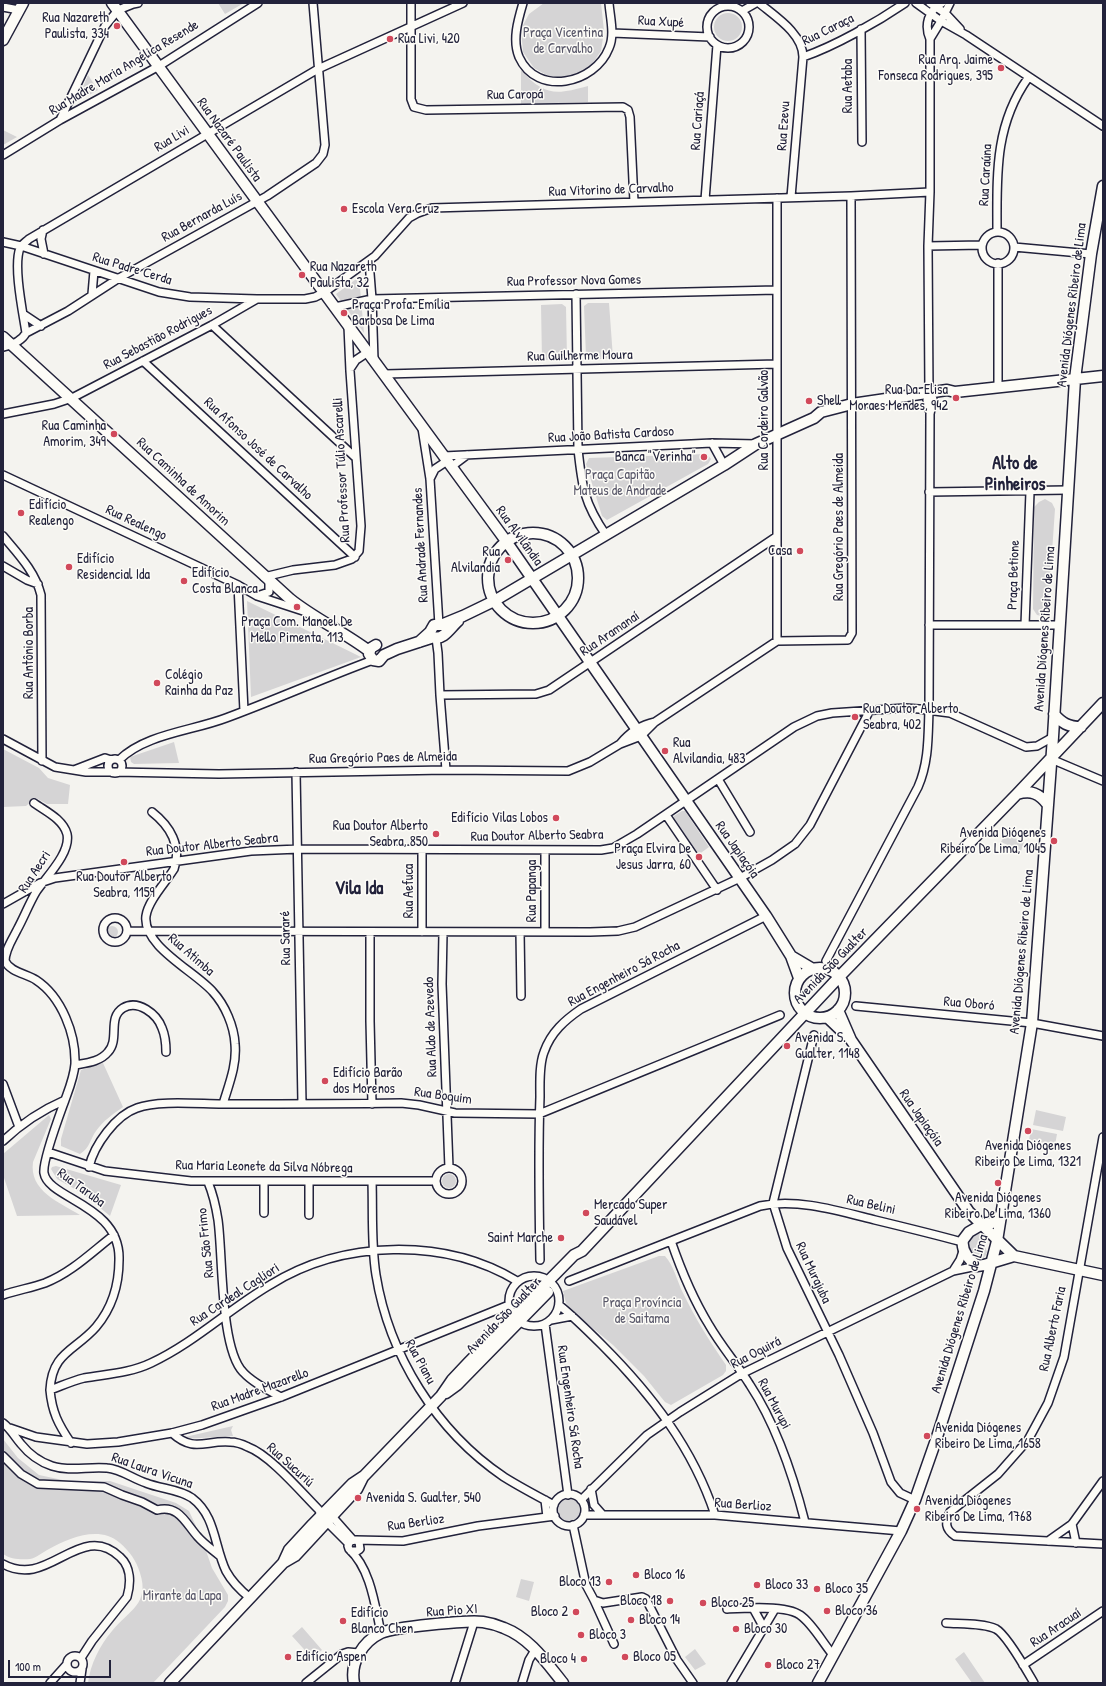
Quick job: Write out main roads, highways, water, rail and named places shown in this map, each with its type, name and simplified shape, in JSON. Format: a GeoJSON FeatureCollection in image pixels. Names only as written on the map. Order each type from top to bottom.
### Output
{"type":"FeatureCollection","features":[{"type":"Feature","properties":{"kind":"place","name":"Rua Nazareth Paulista, 334"},"geometry":{"type":"Point","coordinates":[117,26]}},
{"type":"Feature","properties":{"kind":"place","name":"Rua Livi, 420"},"geometry":{"type":"Point","coordinates":[390,39]}},
{"type":"Feature","properties":{"kind":"place","name":"Rua Arq. Jaime Fonseca Rodrigues, 395"},"geometry":{"type":"Point","coordinates":[1001,68]}},
{"type":"Feature","properties":{"kind":"place","name":"Escola Vera Cruz"},"geometry":{"type":"Point","coordinates":[344,209]}},
{"type":"Feature","properties":{"kind":"place","name":"Rua Nazareth Paulista, 32"},"geometry":{"type":"Point","coordinates":[302,275]}},
{"type":"Feature","properties":{"kind":"place","name":"Praça Profa. Emília Barbosa De Lima"},"geometry":{"type":"Point","coordinates":[344,313]}},
{"type":"Feature","properties":{"kind":"place","name":"Rua Da. Elisa Moraes Mendes, 942"},"geometry":{"type":"Point","coordinates":[956,398]}},
{"type":"Feature","properties":{"kind":"place","name":"Shell"},"geometry":{"type":"Point","coordinates":[809,401]}},
{"type":"Feature","properties":{"kind":"place","name":"Rua Caminha Amorim, 349"},"geometry":{"type":"Point","coordinates":[114,434]}},
{"type":"Feature","properties":{"kind":"place","name":"Banca \"Verinha\""},"geometry":{"type":"Point","coordinates":[704,457]}},
{"type":"Feature","properties":{"kind":"place","name":"Edifício Realengo"},"geometry":{"type":"Point","coordinates":[21,513]}},
{"type":"Feature","properties":{"kind":"place","name":"Casa"},"geometry":{"type":"Point","coordinates":[800,551]}},
{"type":"Feature","properties":{"kind":"place","name":"Rua Alvilandia"},"geometry":{"type":"Point","coordinates":[508,560]}},
{"type":"Feature","properties":{"kind":"place","name":"Edifício Residencial Ida"},"geometry":{"type":"Point","coordinates":[69,567]}},
{"type":"Feature","properties":{"kind":"place","name":"Edifício Costa Blanca"},"geometry":{"type":"Point","coordinates":[184,581]}},
{"type":"Feature","properties":{"kind":"place","name":"Praça Com. Manoel De Mello Pimenta, 113"},"geometry":{"type":"Point","coordinates":[297,607]}},
{"type":"Feature","properties":{"kind":"place","name":"Colégio Rainha da Paz"},"geometry":{"type":"Point","coordinates":[157,683]}},
{"type":"Feature","properties":{"kind":"place","name":"Rua Doutor Alberto Seabra, 402"},"geometry":{"type":"Point","coordinates":[855,717]}},
{"type":"Feature","properties":{"kind":"place","name":"Rua Alvilandia, 483"},"geometry":{"type":"Point","coordinates":[665,751]}},
{"type":"Feature","properties":{"kind":"place","name":"Edifício Vilas Lobos"},"geometry":{"type":"Point","coordinates":[556,818]}},
{"type":"Feature","properties":{"kind":"place","name":"Rua Doutor Alberto Seabra, 850"},"geometry":{"type":"Point","coordinates":[436,834]}},
{"type":"Feature","properties":{"kind":"place","name":"Avenida Diógenes Ribeiro De Lima, 1045"},"geometry":{"type":"Point","coordinates":[1054,841]}},
{"type":"Feature","properties":{"kind":"place","name":"Praça Elvira De Jesus Jarra, 60"},"geometry":{"type":"Point","coordinates":[699,857]}},
{"type":"Feature","properties":{"kind":"place","name":"Rua Doutor Alberto Seabra, 1159"},"geometry":{"type":"Point","coordinates":[124,862]}},
{"type":"Feature","properties":{"kind":"place","name":"Avenida S. Gualter, 1148"},"geometry":{"type":"Point","coordinates":[787,1046]}},
{"type":"Feature","properties":{"kind":"place","name":"Edifício Barão dos Morenos"},"geometry":{"type":"Point","coordinates":[325,1081]}},
{"type":"Feature","properties":{"kind":"place","name":"Avenida Diógenes Ribeiro De Lima, 1321"},"geometry":{"type":"Point","coordinates":[1028,1131]}},
{"type":"Feature","properties":{"kind":"place","name":"Avenida Diógenes Ribeiro De Lima, 1360"},"geometry":{"type":"Point","coordinates":[998,1183]}},
{"type":"Feature","properties":{"kind":"place","name":"Mercado Super Saudável"},"geometry":{"type":"Point","coordinates":[586,1213]}},
{"type":"Feature","properties":{"kind":"place","name":"Saint Marche"},"geometry":{"type":"Point","coordinates":[561,1238]}},
{"type":"Feature","properties":{"kind":"place","name":"Avenida Diógenes Ribeiro De Lima, 1658"},"geometry":{"type":"Point","coordinates":[927,1436]}},
{"type":"Feature","properties":{"kind":"place","name":"Avenida S. Gualter, 540"},"geometry":{"type":"Point","coordinates":[358,1498]}},
{"type":"Feature","properties":{"kind":"place","name":"Avenida Diógenes Ribeiro De Lima, 1768"},"geometry":{"type":"Point","coordinates":[917,1509]}},
{"type":"Feature","properties":{"kind":"place","name":"Bloco 16"},"geometry":{"type":"Point","coordinates":[636,1575]}},
{"type":"Feature","properties":{"kind":"place","name":"Bloco 13"},"geometry":{"type":"Point","coordinates":[609,1582]}},
{"type":"Feature","properties":{"kind":"place","name":"Bloco 33"},"geometry":{"type":"Point","coordinates":[757,1585]}},
{"type":"Feature","properties":{"kind":"place","name":"Bloco 35"},"geometry":{"type":"Point","coordinates":[817,1589]}},
{"type":"Feature","properties":{"kind":"place","name":"Bloco 18"},"geometry":{"type":"Point","coordinates":[670,1601]}},
{"type":"Feature","properties":{"kind":"place","name":"Bloco 25"},"geometry":{"type":"Point","coordinates":[703,1603]}},
{"type":"Feature","properties":{"kind":"place","name":"Bloco 36"},"geometry":{"type":"Point","coordinates":[827,1611]}},
{"type":"Feature","properties":{"kind":"place","name":"Bloco 2"},"geometry":{"type":"Point","coordinates":[576,1612]}},
{"type":"Feature","properties":{"kind":"place","name":"Bloco 14"},"geometry":{"type":"Point","coordinates":[631,1620]}},
{"type":"Feature","properties":{"kind":"place","name":"Edifício Blanco Chen"},"geometry":{"type":"Point","coordinates":[343,1621]}},
{"type":"Feature","properties":{"kind":"place","name":"Bloco 30"},"geometry":{"type":"Point","coordinates":[736,1629]}},
{"type":"Feature","properties":{"kind":"place","name":"Bloco 3"},"geometry":{"type":"Point","coordinates":[581,1635]}},
{"type":"Feature","properties":{"kind":"place","name":"Edifício Aspen"},"geometry":{"type":"Point","coordinates":[288,1657]}},
{"type":"Feature","properties":{"kind":"place","name":"Bloco 05"},"geometry":{"type":"Point","coordinates":[625,1657]}},
{"type":"Feature","properties":{"kind":"place","name":"Bloco 4"},"geometry":{"type":"Point","coordinates":[584,1659]}},
{"type":"Feature","properties":{"kind":"place","name":"Bloco 27"},"geometry":{"type":"Point","coordinates":[768,1665]}},
{"type":"Feature","properties":{"kind":"district","name":"Alto de Pinheiros"},"geometry":{"type":"Point","coordinates":[1015,474]}},
{"type":"Feature","properties":{"kind":"district","name":"Vila Ida"},"geometry":{"type":"Point","coordinates":[359,889]}},
{"type":"Feature","properties":{"kind":"park label","name":"Praça Vicentina de Carvalho"},"geometry":{"type":"Point","coordinates":[563,42]}},
{"type":"Feature","properties":{"kind":"park label","name":"Praça Capitão Mateus de Andrade"},"geometry":{"type":"Point","coordinates":[620,484]}},
{"type":"Feature","properties":{"kind":"park label","name":"Praça Província de Saitama"},"geometry":{"type":"Point","coordinates":[642,1312]}},
{"type":"Feature","properties":{"kind":"park label","name":"Mirante da Lapa"},"geometry":{"type":"Point","coordinates":[182,1596]}}]}
